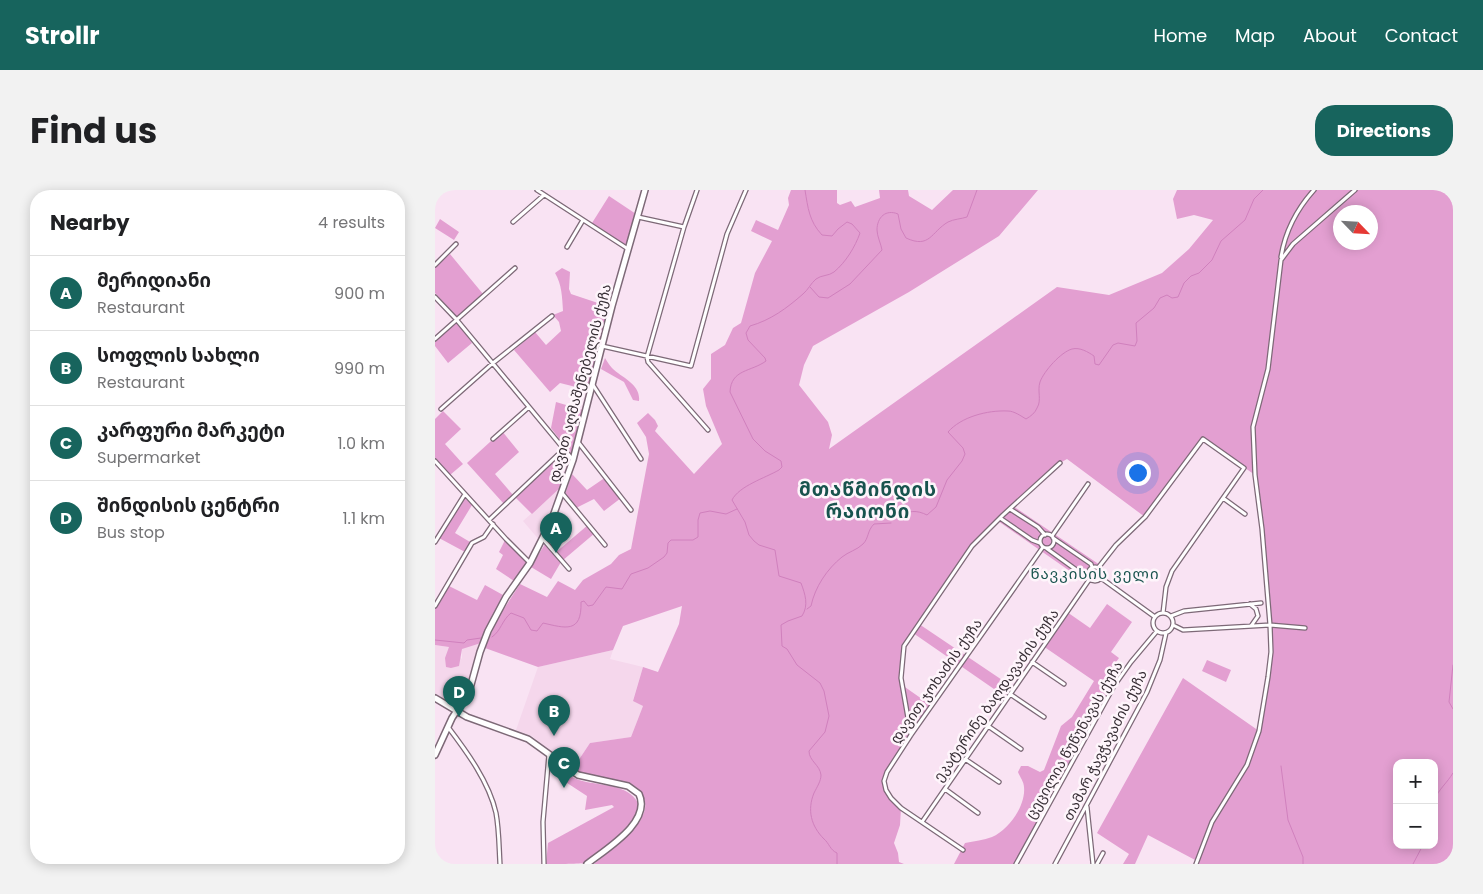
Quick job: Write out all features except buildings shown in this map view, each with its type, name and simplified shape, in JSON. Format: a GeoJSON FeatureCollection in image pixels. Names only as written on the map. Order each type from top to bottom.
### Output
{"type":"FeatureCollection","features":[{"type":"Feature","properties":{"kind":"street"},"geometry":{"type":"LineString","coordinates":[[537,190],[628,250]]}},
{"type":"Feature","properties":{"kind":"street","name":"დავით აღმაშენებელის ქუჩა"},"geometry":{"type":"LineString","coordinates":[[435,755],[447,727],[469,692],[488,631],[506,597],[530,563],[543,539],[573,460],[601,346],[645,190]]}},
{"type":"Feature","properties":{"kind":"street"},"geometry":{"type":"LineString","coordinates":[[697,190],[684,227],[647,357],[649,362],[708,430]]}},
{"type":"Feature","properties":{"kind":"street"},"geometry":{"type":"LineString","coordinates":[[601,346],[691,366],[727,234],[746,190]]}},
{"type":"Feature","properties":{"kind":"street"},"geometry":{"type":"LineString","coordinates":[[1196,864],[1212,822],[1247,765],[1259,731],[1271,652],[1262,529],[1255,475],[1253,427],[1269,370],[1284,241],[1290,226],[1314,190]]}},
{"type":"Feature","properties":{"kind":"street"},"geometry":{"type":"LineString","coordinates":[[1281,260],[1293,244],[1355,190]]}},
{"type":"Feature","properties":{"kind":"street"},"geometry":{"type":"LineString","coordinates":[[513,222],[544,195]]}},
{"type":"Feature","properties":{"kind":"street"},"geometry":{"type":"LineString","coordinates":[[637,217],[684,227]]}},
{"type":"Feature","properties":{"kind":"street"},"geometry":{"type":"LineString","coordinates":[[567,247],[583,220]]}},
{"type":"Feature","properties":{"kind":"street"},"geometry":{"type":"LineString","coordinates":[[435,265],[456,244]]}},
{"type":"Feature","properties":{"kind":"street"},"geometry":{"type":"LineString","coordinates":[[435,339],[515,268]]}},
{"type":"Feature","properties":{"kind":"street"},"geometry":{"type":"LineString","coordinates":[[435,297],[456,319],[573,460]]}},
{"type":"Feature","properties":{"kind":"street"},"geometry":{"type":"LineString","coordinates":[[441,409],[552,316]]}},
{"type":"Feature","properties":{"kind":"street"},"geometry":{"type":"LineString","coordinates":[[593,384],[641,459]]}},
{"type":"Feature","properties":{"kind":"street"},"geometry":{"type":"LineString","coordinates":[[493,439],[529,407]]}},
{"type":"Feature","properties":{"kind":"street"},"geometry":{"type":"LineString","coordinates":[[1098,568],[1116,545],[1145,517],[1203,439],[1244,468],[1172,571],[1166,587],[1163,613]]}},
{"type":"Feature","properties":{"kind":"street"},"geometry":{"type":"LineString","coordinates":[[578,442],[631,510]]}},
{"type":"Feature","properties":{"kind":"street"},"geometry":{"type":"LineString","coordinates":[[489,520],[564,449]]}},
{"type":"Feature","properties":{"kind":"street"},"geometry":{"type":"LineString","coordinates":[[435,461],[530,563]]}},
{"type":"Feature","properties":{"kind":"street"},"geometry":{"type":"LineString","coordinates":[[911,735],[901,678],[904,646],[972,546],[1060,463]]}},
{"type":"Feature","properties":{"kind":"street"},"geometry":{"type":"LineString","coordinates":[[1045,547],[1053,544],[1052,537],[1088,484]]}},
{"type":"Feature","properties":{"kind":"street"},"geometry":{"type":"LineString","coordinates":[[561,492],[605,545]]}},
{"type":"Feature","properties":{"kind":"street"},"geometry":{"type":"LineString","coordinates":[[435,542],[465,494]]}},
{"type":"Feature","properties":{"kind":"street"},"geometry":{"type":"LineString","coordinates":[[1223,498],[1245,514]]}},
{"type":"Feature","properties":{"kind":"street"},"geometry":{"type":"LineString","coordinates":[[1010,509],[1045,535],[1052,537],[1091,564],[1092,567],[1098,568],[1101,572],[1101,578],[1097,582],[1089,580],[1087,574],[1092,567]]}},
{"type":"Feature","properties":{"kind":"street"},"geometry":{"type":"LineString","coordinates":[[1000,518],[1032,540],[1040,543],[1083,574],[1087,574]]}},
{"type":"Feature","properties":{"kind":"street"},"geometry":{"type":"LineString","coordinates":[[435,606],[472,543],[484,537],[493,524]]}},
{"type":"Feature","properties":{"kind":"street"},"geometry":{"type":"LineString","coordinates":[[1040,543],[1041,538],[1045,535]]}},
{"type":"Feature","properties":{"kind":"street"},"geometry":{"type":"LineString","coordinates":[[543,539],[569,569]]}},
{"type":"Feature","properties":{"kind":"street","name":"დავით ჯოხაძის ქუჩა"},"geometry":{"type":"LineString","coordinates":[[922,822],[901,808],[891,798],[886,790],[884,780],[887,772],[911,735],[1045,547]]}},
{"type":"Feature","properties":{"kind":"street"},"geometry":{"type":"LineString","coordinates":[[1101,578],[1155,618]]}},
{"type":"Feature","properties":{"kind":"street","name":"ეკატერინე ბაღდავაძის ქუჩა"},"geometry":{"type":"LineString","coordinates":[[922,822],[1089,580]]}},
{"type":"Feature","properties":{"kind":"street"},"geometry":{"type":"LineString","coordinates":[[1163,613],[1171,616],[1184,610],[1261,603]]}},
{"type":"Feature","properties":{"kind":"street"},"geometry":{"type":"LineString","coordinates":[[1250,604],[1256,609],[1258,616],[1251,627]]}},
{"type":"Feature","properties":{"kind":"street"},"geometry":{"type":"LineString","coordinates":[[1163,613],[1155,618],[1153,625],[1157,631],[1169,632],[1173,625],[1171,616]]}},
{"type":"Feature","properties":{"kind":"street"},"geometry":{"type":"LineString","coordinates":[[1173,625],[1183,630],[1270,625],[1305,628]]}},
{"type":"Feature","properties":{"kind":"street","name":"ცეცილია წუწუნავას ქუჩა"},"geometry":{"type":"LineString","coordinates":[[1016,864],[1115,686],[1131,662],[1157,631]]}},
{"type":"Feature","properties":{"kind":"street","name":"თამარ ჭავჭავაძის ქუჩა"},"geometry":{"type":"LineString","coordinates":[[1055,864],[1147,692],[1161,660],[1166,633]]}},
{"type":"Feature","properties":{"kind":"street"},"geometry":{"type":"LineString","coordinates":[[1032,662],[1064,684]]}},
{"type":"Feature","properties":{"kind":"street"},"geometry":{"type":"LineString","coordinates":[[1010,694],[1044,718]]}},
{"type":"Feature","properties":{"kind":"street"},"geometry":{"type":"LineString","coordinates":[[435,698],[467,717],[522,736],[578,775],[628,786],[636,790],[641,798],[641,812],[631,827],[621,837],[587,864]]}},
{"type":"Feature","properties":{"kind":"street"},"geometry":{"type":"LineString","coordinates":[[987,726],[1021,749]]}},
{"type":"Feature","properties":{"kind":"street"},"geometry":{"type":"LineString","coordinates":[[447,727],[476,768],[490,796],[496,813],[500,864]]}},
{"type":"Feature","properties":{"kind":"street"},"geometry":{"type":"LineString","coordinates":[[544,864],[543,822],[549,753]]}},
{"type":"Feature","properties":{"kind":"street"},"geometry":{"type":"LineString","coordinates":[[965,759],[999,782]]}},
{"type":"Feature","properties":{"kind":"street"},"geometry":{"type":"LineString","coordinates":[[945,790],[978,813]]}},
{"type":"Feature","properties":{"kind":"street"},"geometry":{"type":"LineString","coordinates":[[1087,806],[1093,864]]}},
{"type":"Feature","properties":{"kind":"street"},"geometry":{"type":"LineString","coordinates":[[922,822],[963,850]]}},
{"type":"Feature","properties":{"kind":"street"},"geometry":{"type":"LineString","coordinates":[[1097,864],[1103,853]]}},
{"type":"Feature","properties":{"kind":"shaded area"},"geometry":{"type":"Polygon","coordinates":[[[791,190],[837,190],[837,203],[840,205],[851,201],[855,207],[880,198],[879,190],[908,190],[909,196],[932,210],[953,190],[1038,190],[999,236],[909,292],[813,346],[804,365],[799,385],[828,422],[832,435],[829,449],[1057,287],[1109,295],[1162,273],[1189,249],[1213,220],[1194,215],[1177,219],[1173,199],[1177,190],[1453,190],[1453,864],[1196,864],[1197,861],[1148,835],[1135,864],[1123,864],[1129,854],[1097,833],[1183,678],[1259,731],[1271,652],[1255,475],[1204,439],[1145,517],[1067,459],[1060,463],[1013,506],[1100,565],[1095,567],[1087,583],[998,521],[972,546],[919,624],[1014,688],[1007,698],[913,633],[904,646],[902,685],[932,706],[887,772],[885,778],[886,788],[890,796],[901,808],[900,825],[894,843],[899,862],[904,864],[594,864],[630,834],[638,824],[643,815],[645,805],[643,796],[637,788],[629,784],[588,777],[572,770],[590,743],[631,737],[643,706],[633,701],[643,667],[658,672],[679,624],[682,606],[623,626],[613,650],[538,667],[485,648],[498,618],[520,584],[547,597],[558,581],[575,590],[583,580],[611,564],[619,555],[631,549],[649,454],[646,437],[637,423],[648,413],[658,426],[655,431],[694,474],[722,444],[706,406],[703,389],[711,379],[711,354],[725,345],[733,328],[741,323],[755,273],[772,241],[751,231],[756,220],[778,230],[789,205],[788,198],[791,190]]]}},
{"type":"Feature","properties":{"kind":"shaded area"},"geometry":{"type":"Polygon","coordinates":[[[609,196],[636,214],[627,247],[592,223],[609,196]]]}},
{"type":"Feature","properties":{"kind":"shaded area"},"geometry":{"type":"Polygon","coordinates":[[[440,219],[459,232],[454,240],[435,228],[440,219]]]}},
{"type":"Feature","properties":{"kind":"shaded area"},"geometry":{"type":"Polygon","coordinates":[[[450,254],[483,294],[457,317],[435,293],[435,267],[450,254]]]}},
{"type":"Feature","properties":{"kind":"shaded area"},"geometry":{"type":"Polygon","coordinates":[[[562,268],[570,272],[569,289],[571,294],[610,307],[588,390],[560,383],[550,392],[514,350],[535,332],[546,345],[561,331],[559,322],[553,315],[563,311],[562,296],[555,273],[562,268]]]}},
{"type":"Feature","properties":{"kind":"shaded area"},"geometry":{"type":"Polygon","coordinates":[[[456,321],[472,343],[448,363],[435,346],[435,342],[456,321]]]}},
{"type":"Feature","properties":{"kind":"shaded area"},"geometry":{"type":"Polygon","coordinates":[[[605,358],[612,368],[634,386],[639,395],[639,401],[633,400],[624,382],[601,369],[605,358]]]}},
{"type":"Feature","properties":{"kind":"shaded area"},"geometry":{"type":"Polygon","coordinates":[[[556,402],[583,410],[572,456],[551,428],[556,402]]]}},
{"type":"Feature","properties":{"kind":"shaded area"},"geometry":{"type":"Polygon","coordinates":[[[443,411],[461,429],[445,444],[463,464],[450,475],[435,459],[435,419],[443,411]]]}},
{"type":"Feature","properties":{"kind":"shaded area"},"geometry":{"type":"Polygon","coordinates":[[[502,431],[519,452],[495,474],[513,495],[504,504],[467,463],[502,431]]]}},
{"type":"Feature","properties":{"kind":"shaded area"},"geometry":{"type":"Polygon","coordinates":[[[552,462],[565,477],[563,485],[532,514],[515,497],[552,462]]]}},
{"type":"Feature","properties":{"kind":"shaded area"},"geometry":{"type":"Polygon","coordinates":[[[572,474],[587,490],[606,477],[621,498],[604,511],[594,499],[576,508],[565,495],[572,474]]]}},
{"type":"Feature","properties":{"kind":"shaded area"},"geometry":{"type":"Polygon","coordinates":[[[563,485],[556,504],[540,541],[523,521],[563,485]]]}},
{"type":"Feature","properties":{"kind":"shaded area"},"geometry":{"type":"Polygon","coordinates":[[[464,497],[472,505],[455,533],[470,542],[465,552],[439,538],[464,497]]]}},
{"type":"Feature","properties":{"kind":"shaded area"},"geometry":{"type":"Polygon","coordinates":[[[588,525],[595,533],[562,561],[555,553],[588,525]]]}},
{"type":"Feature","properties":{"kind":"shaded area"},"geometry":{"type":"Polygon","coordinates":[[[505,540],[528,563],[514,581],[496,569],[503,555],[499,552],[505,540]]]}},
{"type":"Feature","properties":{"kind":"shaded area"},"geometry":{"type":"Polygon","coordinates":[[[545,544],[561,562],[551,579],[531,567],[545,544]]]}},
{"type":"Feature","properties":{"kind":"shaded area"},"geometry":{"type":"Polygon","coordinates":[[[485,585],[503,595],[481,643],[462,649],[459,666],[446,667],[445,658],[449,647],[435,645],[435,600],[440,602],[449,586],[477,600],[485,585]]]}},
{"type":"Feature","properties":{"kind":"shaded area"},"geometry":{"type":"Polygon","coordinates":[[[1107,604],[1132,622],[1111,652],[1119,658],[1104,678],[1114,686],[1016,864],[954,864],[965,843],[992,837],[1010,823],[1019,809],[1024,794],[1023,783],[1018,772],[1021,766],[1028,766],[1040,772],[1044,770],[1061,726],[1072,717],[1094,681],[1043,646],[1067,612],[1090,628],[1107,604]]]}},
{"type":"Feature","properties":{"kind":"shaded area"},"geometry":{"type":"Polygon","coordinates":[[[481,643],[466,691],[458,704],[454,705],[435,693],[435,645],[450,647],[462,659],[462,648],[481,643]]]}},
{"type":"Feature","properties":{"kind":"shaded area"},"geometry":{"type":"Polygon","coordinates":[[[613,650],[610,659],[643,667],[633,700],[643,706],[631,737],[590,743],[572,770],[532,736],[516,730],[538,667],[613,650]]]}},
{"type":"Feature","properties":{"kind":"shaded area"},"geometry":{"type":"Polygon","coordinates":[[[1207,660],[1231,670],[1226,682],[1202,671],[1207,660]]]}},
{"type":"Feature","properties":{"kind":"shaded area"},"geometry":{"type":"Polygon","coordinates":[[[565,774],[579,780],[612,786],[627,792],[638,803],[638,809],[634,817],[618,836],[584,863],[546,864],[548,843],[614,807],[612,805],[585,810],[587,796],[561,779],[565,774]]]}},
{"type":"Feature","properties":{"kind":"waterway"},"geometry":{"type":"LineString","coordinates":[[805,190],[812,219],[822,235],[832,236],[847,222],[852,224],[860,233],[850,254],[834,272],[816,279],[791,304],[772,317],[750,326],[746,333],[748,340],[766,361],[738,375],[731,385],[730,392],[753,439],[765,451],[781,461],[782,467],[746,486],[732,500],[745,522],[749,535],[754,541],[759,545],[775,550],[779,576],[801,583],[804,591],[806,604],[802,616],[781,625],[782,646],[787,649],[797,665],[820,683],[824,691],[829,716],[825,732],[809,751],[821,775],[820,782],[812,799],[811,818],[816,829],[837,853],[837,864]]}},
{"type":"Feature","properties":{"kind":"waterway"},"geometry":{"type":"LineString","coordinates":[[810,287],[819,297],[828,298],[850,284],[882,250],[877,225],[880,218],[886,213],[898,214],[901,229],[906,238],[920,242],[930,238],[948,222],[967,217],[977,190]]}},
{"type":"Feature","properties":{"kind":"waterway"},"geometry":{"type":"LineString","coordinates":[[900,517],[906,513],[913,512],[927,515],[936,507],[947,480],[962,461],[965,454],[963,448],[948,432],[953,427],[967,418],[983,413],[1010,411],[1026,419],[1028,418],[1034,413],[1038,405],[1039,385],[1045,373],[1053,362],[1072,349],[1084,350],[1094,356],[1095,364],[1099,365],[1113,345],[1118,343],[1135,346],[1137,341],[1136,323],[1154,308],[1160,298],[1167,295],[1172,298],[1178,297],[1184,283],[1191,276],[1199,273],[1212,260],[1221,241],[1245,220],[1254,199],[1263,190]]}},
{"type":"Feature","properties":{"kind":"waterway"},"geometry":{"type":"LineString","coordinates":[[492,637],[498,632],[505,619],[511,613],[524,618],[531,630],[537,631],[543,623],[565,627],[575,624],[581,612],[581,602],[584,601],[588,606],[593,605],[606,587],[622,589],[631,574],[648,568],[664,557],[667,553],[668,543],[671,540],[693,540],[698,537],[700,513],[710,511],[726,514],[737,509]]}},
{"type":"Feature","properties":{"kind":"waterway"},"geometry":{"type":"LineString","coordinates":[[807,609],[811,606],[815,592],[822,579],[844,555],[863,544],[874,524],[891,523]]}},
{"type":"Feature","properties":{"kind":"waterway"},"geometry":{"type":"LineString","coordinates":[[435,640],[464,643],[467,640],[481,638]]}},
{"type":"Feature","properties":{"kind":"waterway"},"geometry":{"type":"LineString","coordinates":[[1453,665],[1449,702],[1453,709]]}},
{"type":"Feature","properties":{"kind":"waterway"},"geometry":{"type":"LineString","coordinates":[[1281,766],[1288,820],[1303,857],[1303,864]]}},
{"type":"Feature","properties":{"kind":"waterway"},"geometry":{"type":"LineString","coordinates":[[1438,793],[1453,773]]}},
{"type":"Feature","properties":{"kind":"waterway"},"geometry":{"type":"LineString","coordinates":[[1413,864],[1421,849]]}},
{"type":"Feature","properties":{"kind":"place","name":"მერიდიანი"},"geometry":{"type":"Point","coordinates":[556,553]}},
{"type":"Feature","properties":{"kind":"place","name":"შინდისის ცენტრი"},"geometry":{"type":"Point","coordinates":[459,717]}},
{"type":"Feature","properties":{"kind":"place","name":"სოფლის სახლი"},"geometry":{"type":"Point","coordinates":[554,736]}},
{"type":"Feature","properties":{"kind":"place","name":"კარფური მარკეტი"},"geometry":{"type":"Point","coordinates":[564,788]}},
{"type":"Feature","properties":{"kind":"district","name":"მთაწმინდის რაიონი"},"geometry":{"type":"Point","coordinates":[868,500]}},
{"type":"Feature","properties":{"kind":"district","name":"წავკისის ველი"},"geometry":{"type":"Point","coordinates":[1095,574]}}]}
